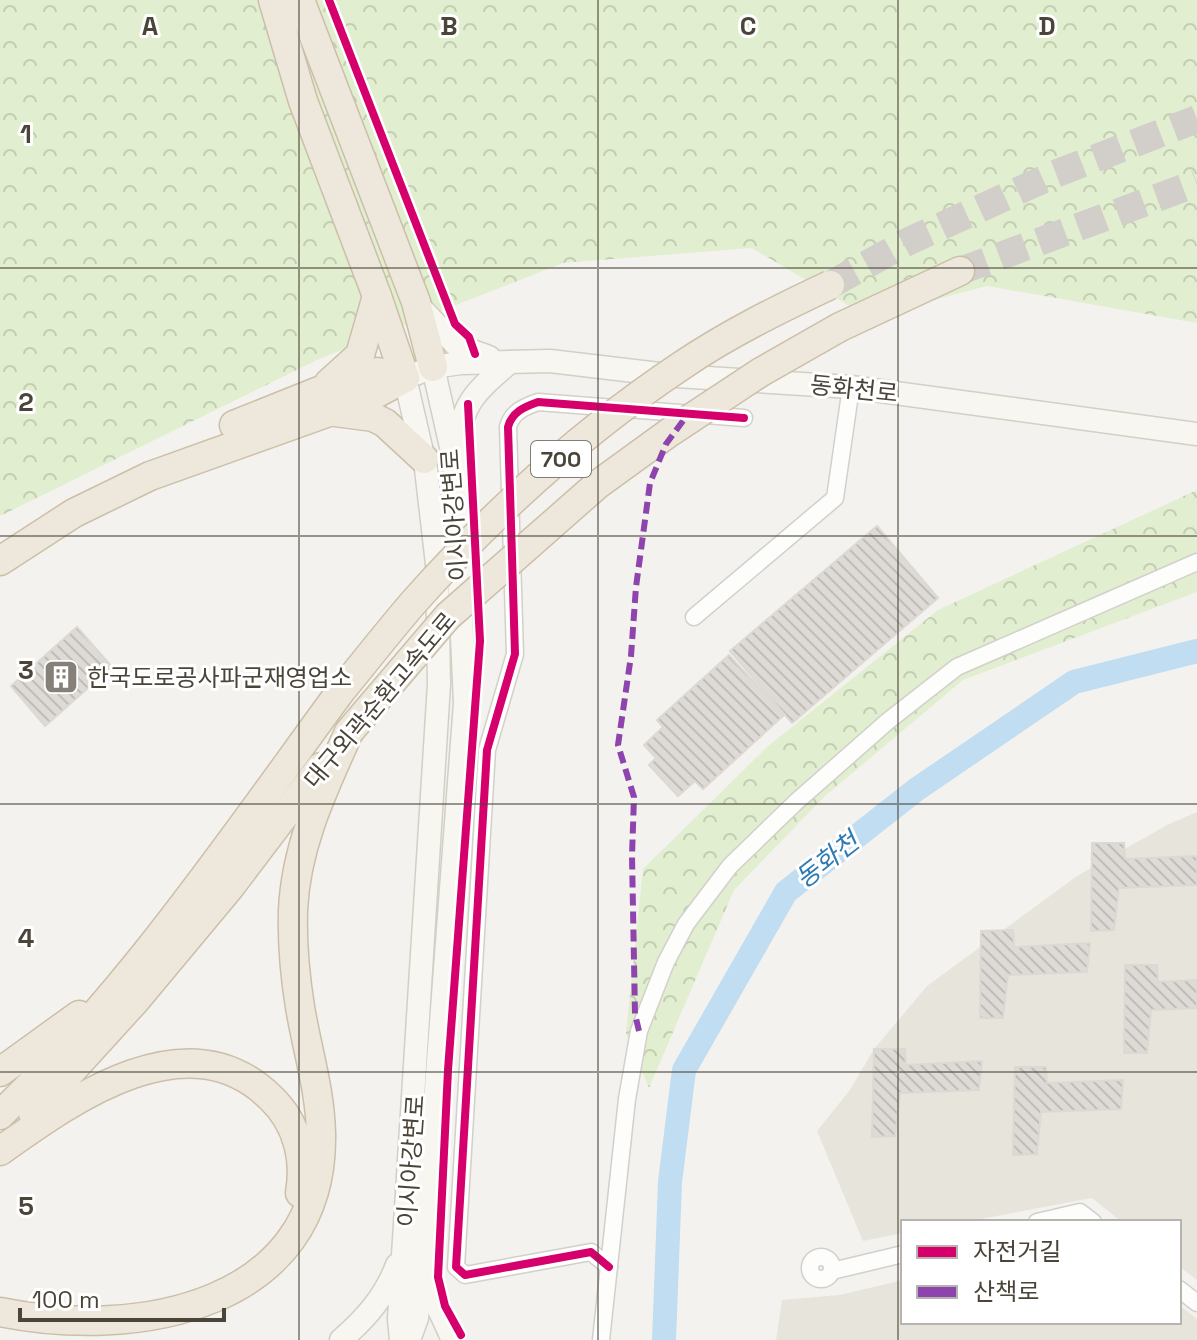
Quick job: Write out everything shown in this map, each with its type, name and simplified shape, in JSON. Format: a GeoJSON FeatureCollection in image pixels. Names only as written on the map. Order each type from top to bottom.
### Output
{"type":"FeatureCollection","features":[{"type":"Feature","properties":{"kind":"highway","name":"이시아강변로"},"geometry":{"type":"LineString","coordinates":[[273,0],[303,101],[405,378]]}},
{"type":"Feature","properties":{"kind":"highway","name":"이시아강변로"},"geometry":{"type":"LineString","coordinates":[[300,0],[416,302],[433,367]]}},
{"type":"Feature","properties":{"kind":"highway","name":"대구외곽순환고속도로"},"geometry":{"type":"LineString","coordinates":[[0,1143],[28,1119],[135,1001],[230,887],[349,732],[448,616],[597,485],[670,432],[761,372],[840,327],[960,271]]}},
{"type":"Feature","properties":{"kind":"highway","name":"대구외곽순환고속도로"},"geometry":{"type":"LineString","coordinates":[[0,1115],[63,1050],[169,928],[340,692],[413,603],[485,527],[609,418],[682,366],[724,340],[830,285]]}},
{"type":"Feature","properties":{"kind":"highway"},"geometry":{"type":"LineString","coordinates":[[0,546],[46,513],[191,442],[323,401],[360,355],[377,296]]}},
{"type":"Feature","properties":{"kind":"highway"},"geometry":{"type":"LineString","coordinates":[[0,561],[74,513],[138,481],[323,401],[377,372],[405,378]]}},
{"type":"Feature","properties":{"kind":"highway"},"geometry":{"type":"LineString","coordinates":[[323,401],[385,423],[424,459]]}},
{"type":"Feature","properties":{"kind":"highway"},"geometry":{"type":"LineString","coordinates":[[0,1312],[71,1325],[122,1324],[175,1315],[225,1298],[243,1288],[282,1252],[295,1233],[315,1188],[321,1131],[299,994],[293,908],[308,827],[349,732]]}},
{"type":"Feature","properties":{"kind":"highway"},"geometry":{"type":"LineString","coordinates":[[0,1072],[118,987]]}},
{"type":"Feature","properties":{"kind":"highway"},"geometry":{"type":"LineString","coordinates":[[0,1151],[67,1104],[104,1085],[132,1073],[183,1064],[220,1068],[240,1075],[262,1089],[285,1115],[299,1145],[302,1165],[299,1198],[283,1234],[252,1267],[204,1296],[160,1309],[107,1315],[60,1314],[0,1302]]}},
{"type":"Feature","properties":{"kind":"main road"},"geometry":{"type":"LineString","coordinates":[[416,302],[456,345],[475,354],[510,362]]}},
{"type":"Feature","properties":{"kind":"main road","name":"동화천로"},"geometry":{"type":"LineString","coordinates":[[405,378],[433,367],[461,363],[550,361],[676,376],[851,387],[1197,434]]}},
{"type":"Feature","properties":{"kind":"main road"},"geometry":{"type":"LineString","coordinates":[[454,460],[460,421],[468,404],[482,386],[510,362]]}},
{"type":"Feature","properties":{"kind":"main road","name":"이시아강변로"},"geometry":{"type":"LineString","coordinates":[[409,1340],[417,1318],[423,1262],[465,703],[454,460],[433,367]]}},
{"type":"Feature","properties":{"kind":"main road","name":"이시아강변로"},"geometry":{"type":"LineString","coordinates":[[401,1340],[399,1319],[439,684],[437,564],[424,459],[405,378]]}},
{"type":"Feature","properties":{"kind":"main road"},"geometry":{"type":"LineString","coordinates":[[341,1340],[378,1304],[389,1288],[406,1242]]}},
{"type":"Feature","properties":{"kind":"main road"},"geometry":{"type":"LineString","coordinates":[[423,1262],[430,1290],[453,1340]]}},
{"type":"Feature","properties":{"kind":"street"},"geometry":{"type":"LineString","coordinates":[[694,617],[835,498],[851,387]]}},
{"type":"Feature","properties":{"kind":"street"},"geometry":{"type":"LineString","coordinates":[[609,1267],[591,1252],[465,1275],[456,1267],[487,750],[515,654],[508,427],[510,419],[522,408],[538,402],[744,418]]}},
{"type":"Feature","properties":{"kind":"street"},"geometry":{"type":"LineString","coordinates":[[601,1340],[627,1099],[639,1031],[666,962],[686,924],[730,866],[796,802],[888,721],[957,667],[1197,562]]}},
{"type":"Feature","properties":{"kind":"street"},"geometry":{"type":"LineString","coordinates":[[1046,1220],[1080,1212],[1090,1220]]}},
{"type":"Feature","properties":{"kind":"street"},"geometry":{"type":"LineString","coordinates":[[832,1271],[901,1254]]}},
{"type":"Feature","properties":{"kind":"street"},"geometry":{"type":"LineString","coordinates":[[1181,1291],[1197,1303]]}},
{"type":"Feature","properties":{"kind":"shaded area"},"geometry":{"type":"Polygon","coordinates":[[[1197,812],[1197,1280],[1181,1268],[1181,1220],[1120,1220],[1092,1198],[976,1220],[901,1220],[901,1233],[863,1241],[817,1131],[850,1090],[874,1049],[927,986],[1077,876],[1167,825],[1197,812]]]}},
{"type":"Feature","properties":{"kind":"shaded area"},"geometry":{"type":"Polygon","coordinates":[[[901,1280],[901,1324],[1181,1324],[1181,1307],[1197,1319],[1197,1340],[776,1340],[782,1300],[840,1295],[901,1280]]]}},
{"type":"Feature","properties":{"kind":"green space"},"geometry":{"type":"Polygon","coordinates":[[[0,0],[1197,0],[1197,323],[987,286],[868,317],[752,248],[563,263],[319,359],[0,516],[0,0]]]}},
{"type":"Feature","properties":{"kind":"green space"},"geometry":{"type":"Polygon","coordinates":[[[1197,490],[1197,592],[963,680],[825,796],[734,890],[649,1088],[626,1033],[643,869],[767,747],[938,610],[1197,490]]]}},
{"type":"Feature","properties":{"kind":"building"},"geometry":{"type":"Polygon","coordinates":[[[877,526],[938,598],[792,723],[730,651],[877,526]]]}},
{"type":"Feature","properties":{"kind":"building","name":"한국도로공사파군재영업소"},"geometry":{"type":"Polygon","coordinates":[[[77,627],[112,667],[45,726],[11,686],[77,627]]]}},
{"type":"Feature","properties":{"kind":"building"},"geometry":{"type":"Polygon","coordinates":[[[729,655],[784,715],[703,789],[695,781],[678,796],[649,765],[656,758],[644,745],[663,727],[657,720],[729,655]]]}},
{"type":"Feature","properties":{"kind":"building"},"geometry":{"type":"Polygon","coordinates":[[[1092,843],[1124,843],[1125,859],[1197,856],[1197,885],[1119,888],[1114,930],[1091,931],[1092,843]]]}},
{"type":"Feature","properties":{"kind":"building"},"geometry":{"type":"Polygon","coordinates":[[[1013,930],[1014,947],[1090,943],[1087,972],[1008,975],[1003,1018],[980,1018],[981,931],[1013,930]]]}},
{"type":"Feature","properties":{"kind":"building"},"geometry":{"type":"Polygon","coordinates":[[[1125,965],[1157,965],[1158,982],[1197,980],[1197,1008],[1151,1010],[1147,1053],[1124,1053],[1125,965]]]}},
{"type":"Feature","properties":{"kind":"building"},"geometry":{"type":"Polygon","coordinates":[[[874,1049],[905,1049],[906,1065],[982,1061],[979,1090],[900,1093],[895,1136],[872,1137],[874,1049]]]}},
{"type":"Feature","properties":{"kind":"building"},"geometry":{"type":"Polygon","coordinates":[[[1015,1067],[1046,1067],[1047,1083],[1123,1080],[1121,1109],[1041,1112],[1037,1154],[1013,1155],[1015,1067]]]}},
{"type":"Feature","properties":{"kind":"waterway","name":"동화천"},"geometry":{"type":"LineString","coordinates":[[664,1340],[670,1182],[684,1070],[786,892],[917,789],[1074,682],[1197,651]]}},
{"type":"Feature","properties":{"kind":"tunnel"},"geometry":{"type":"LineString","coordinates":[[830,285],[907,242],[1055,174],[1197,119]]}},
{"type":"Feature","properties":{"kind":"tunnel"},"geometry":{"type":"LineString","coordinates":[[960,271],[1197,183]]}},
{"type":"Feature","properties":{"kind":"marked path"},"geometry":{"type":"LineString","coordinates":[[639,1031],[635,1014],[634,797],[618,745],[650,483],[666,444],[688,414]]}},
{"type":"Feature","properties":{"kind":"cycle path"},"geometry":{"type":"LineString","coordinates":[[329,0],[455,324],[469,337],[475,354]]}},
{"type":"Feature","properties":{"kind":"cycle path"},"geometry":{"type":"LineString","coordinates":[[609,1267],[591,1252],[465,1275],[456,1267],[487,750],[515,654],[508,427],[523,408],[538,402],[744,418]]}},
{"type":"Feature","properties":{"kind":"cycle path"},"geometry":{"type":"LineString","coordinates":[[461,1335],[445,1306],[438,1277],[448,1070],[480,641],[468,404]]}},
{"type":"Feature","properties":{"kind":"place","name":"한국도로공사파군재영업소"},"geometry":{"type":"Point","coordinates":[61,677]}}]}
